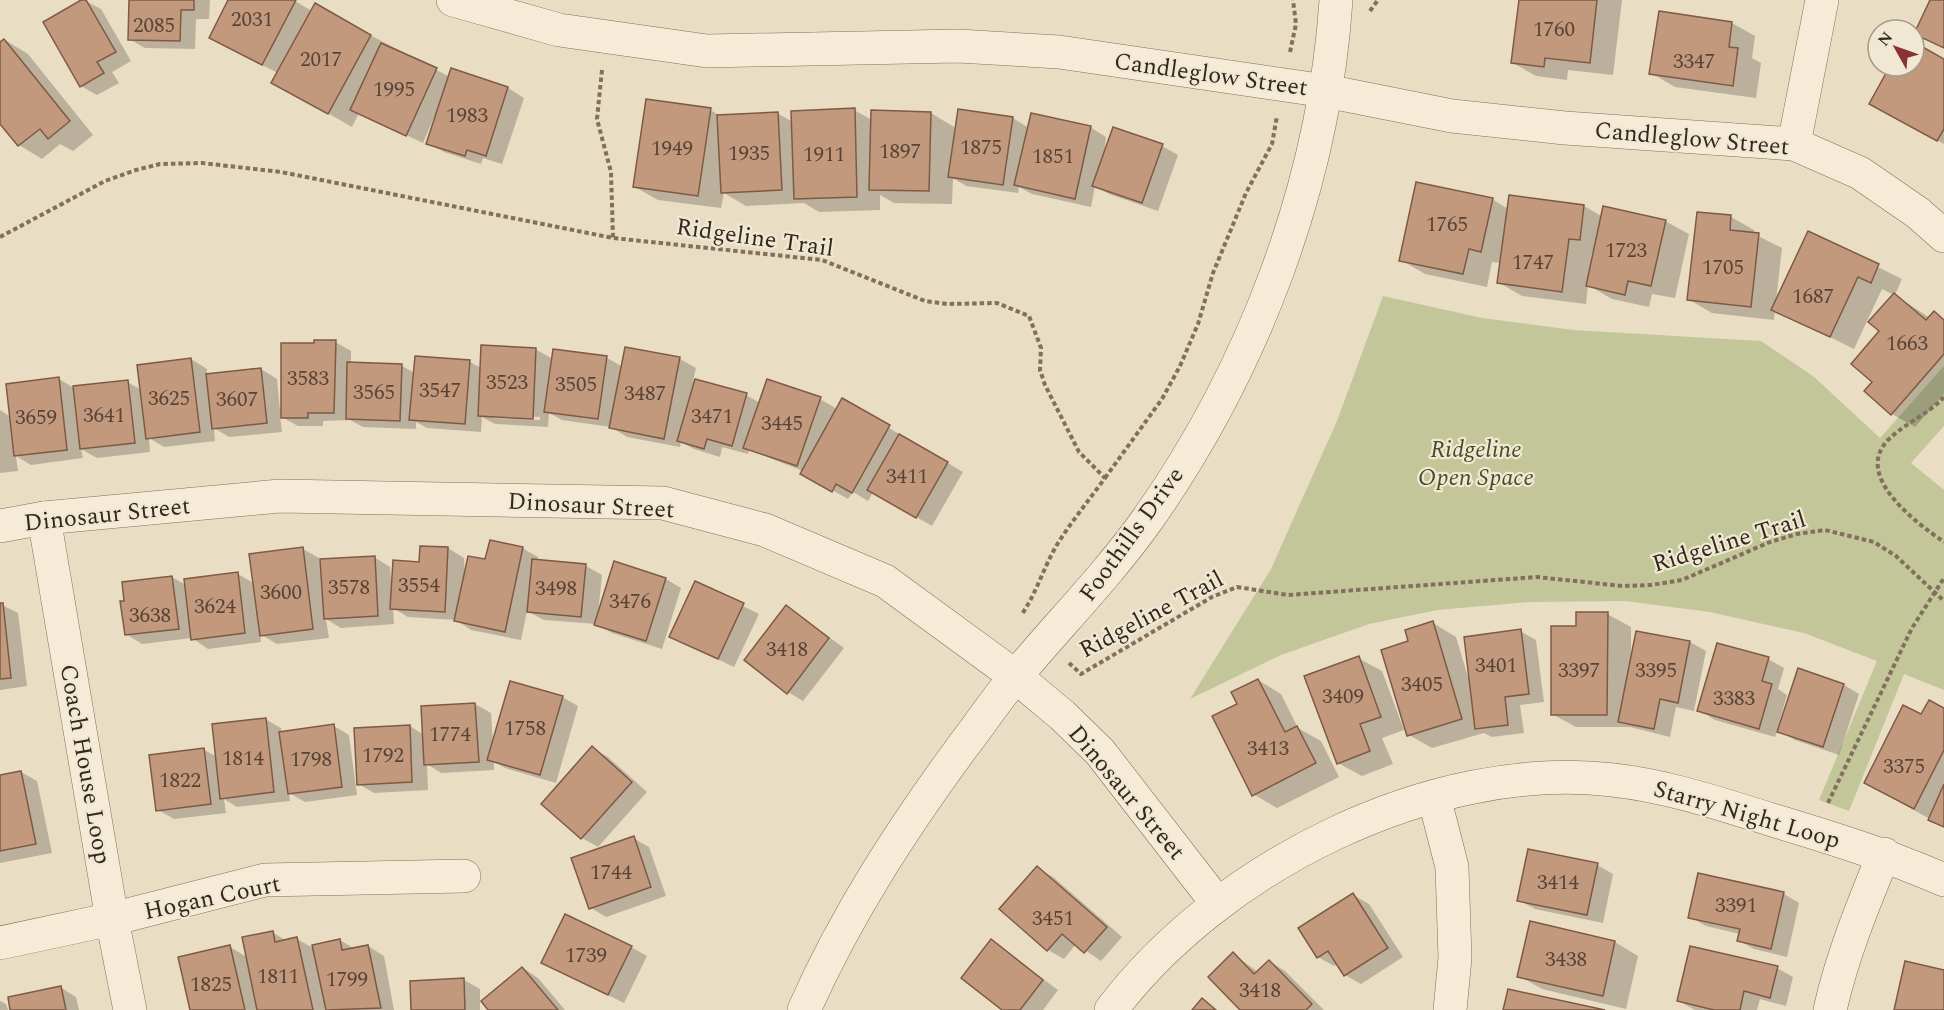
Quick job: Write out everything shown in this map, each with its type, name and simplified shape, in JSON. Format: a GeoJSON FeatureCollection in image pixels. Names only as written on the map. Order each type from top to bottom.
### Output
{"type":"FeatureCollection","features":[{"type":"Feature","properties":{"kind":"street","name":"Candleglow Street"},"geometry":{"type":"LineString","coordinates":[[453,0],[559,30],[707,51],[958,46],[1059,52],[1326,91],[1452,116],[1565,128],[1794,144],[1860,173],[1918,213],[1944,236]]}},
{"type":"Feature","properties":{"kind":"street","name":"Foothills Drive"},"geometry":{"type":"LineString","coordinates":[[804,1010],[859,901],[901,834],[1015,676],[1046,644],[1147,520],[1195,446],[1235,370],[1269,291],[1299,202],[1326,91],[1336,0]]}},
{"type":"Feature","properties":{"kind":"street"},"geometry":{"type":"LineString","coordinates":[[1794,144],[1822,0]]}},
{"type":"Feature","properties":{"kind":"street","name":"Dinosaur Street"},"geometry":{"type":"LineString","coordinates":[[0,526],[44,518],[280,496],[663,504],[765,530],[885,581],[1015,676],[1062,715],[1100,752],[1217,903]]}},
{"type":"Feature","properties":{"kind":"street","name":"Coach House Loop"},"geometry":{"type":"LineString","coordinates":[[44,518],[129,1010]]}},
{"type":"Feature","properties":{"kind":"street","name":"Starry Night Loop"},"geometry":{"type":"LineString","coordinates":[[1112,1010],[1166,947],[1217,903],[1285,858],[1390,810],[1434,797],[1494,784],[1553,778],[1610,780],[1671,789],[1884,854],[1944,880]]}},
{"type":"Feature","properties":{"kind":"street"},"geometry":{"type":"LineString","coordinates":[[1434,797],[1452,867],[1455,958],[1450,1010]]}},
{"type":"Feature","properties":{"kind":"street"},"geometry":{"type":"LineString","coordinates":[[1830,1010],[1836,983],[1857,921],[1884,854]]}},
{"type":"Feature","properties":{"kind":"street","name":"Hogan Court"},"geometry":{"type":"LineString","coordinates":[[0,943],[112,919],[265,880],[464,876]]}},
{"type":"Feature","properties":{"kind":"path"},"geometry":{"type":"LineString","coordinates":[[1105,478],[1162,399],[1180,366],[1197,324],[1217,262],[1246,193],[1272,144],[1296,24],[1293,0]]}},
{"type":"Feature","properties":{"kind":"path"},"geometry":{"type":"LineString","coordinates":[[602,37],[603,64],[597,119],[611,172],[613,238]]}},
{"type":"Feature","properties":{"kind":"path","name":"Ridgeline Trail"},"geometry":{"type":"LineString","coordinates":[[0,237],[105,182],[136,170],[160,164],[202,163],[281,172],[613,238],[822,260],[925,301],[947,304],[997,303],[1014,308],[1029,316],[1037,331],[1041,348],[1040,370],[1079,452],[1105,478],[1058,542],[1033,598],[1018,620],[1081,674],[1212,597],[1237,587],[1288,595],[1537,577],[1622,586],[1651,585],[1682,580],[1770,542],[1797,534],[1825,530],[1874,542],[1896,556],[1944,602]]}},
{"type":"Feature","properties":{"kind":"path"},"geometry":{"type":"LineString","coordinates":[[1944,397],[1888,439],[1876,460],[1876,468],[1880,479],[1893,497],[1944,542]]}},
{"type":"Feature","properties":{"kind":"path"},"geometry":{"type":"LineString","coordinates":[[1816,833],[1832,791],[1912,628],[1944,578]]}},
{"type":"Feature","properties":{"kind":"green space","name":"Ridgeline Open Space"},"geometry":{"type":"Polygon","coordinates":[[[1383,296],[1482,318],[1573,330],[1761,341],[1813,376],[1880,438],[1944,366],[1944,426],[1911,463],[1944,490],[1944,690],[1904,674],[1849,811],[1819,800],[1877,661],[1804,633],[1710,612],[1625,601],[1530,602],[1437,610],[1369,624],[1281,655],[1190,699],[1271,569],[1337,421],[1383,296]]]}},
{"type":"Feature","properties":{"kind":"building"},"geometry":{"type":"Polygon","coordinates":[[[81,0],[86,0],[116,52],[97,62],[104,73],[80,87],[43,22],[81,0]]]}},
{"type":"Feature","properties":{"kind":"building"},"geometry":{"type":"Polygon","coordinates":[[[129,0],[194,0],[194,10],[181,10],[180,41],[128,40],[129,0]]]}},
{"type":"Feature","properties":{"kind":"building"},"geometry":{"type":"Polygon","coordinates":[[[228,0],[296,0],[262,65],[209,38],[228,0]]]}},
{"type":"Feature","properties":{"kind":"building"},"geometry":{"type":"Polygon","coordinates":[[[1519,0],[1597,0],[1590,63],[1545,58],[1544,67],[1511,63],[1519,0]]]}},
{"type":"Feature","properties":{"kind":"building"},"geometry":{"type":"Polygon","coordinates":[[[1930,0],[1944,0],[1944,48],[1926,40],[1926,18],[1922,18],[1930,0]]]}},
{"type":"Feature","properties":{"kind":"building"},"geometry":{"type":"Polygon","coordinates":[[[315,3],[371,35],[328,114],[271,83],[315,3]]]}},
{"type":"Feature","properties":{"kind":"building"},"geometry":{"type":"Polygon","coordinates":[[[1659,11],[1732,22],[1729,47],[1738,48],[1733,86],[1649,74],[1659,11]]]}},
{"type":"Feature","properties":{"kind":"building"},"geometry":{"type":"Polygon","coordinates":[[[4,39],[70,121],[48,139],[40,129],[18,146],[0,124],[0,42],[4,39]]]}},
{"type":"Feature","properties":{"kind":"building"},"geometry":{"type":"Polygon","coordinates":[[[381,43],[437,68],[406,136],[350,110],[381,43]]]}},
{"type":"Feature","properties":{"kind":"building"},"geometry":{"type":"Polygon","coordinates":[[[1926,49],[1944,59],[1944,129],[1937,141],[1869,104],[1883,78],[1926,78],[1926,49]]]}},
{"type":"Feature","properties":{"kind":"building"},"geometry":{"type":"Polygon","coordinates":[[[451,68],[508,87],[486,156],[467,150],[465,156],[426,144],[451,68]]]}},
{"type":"Feature","properties":{"kind":"building"},"geometry":{"type":"Polygon","coordinates":[[[646,99],[711,108],[698,196],[633,187],[646,99]]]}},
{"type":"Feature","properties":{"kind":"building"},"geometry":{"type":"Polygon","coordinates":[[[855,108],[857,197],[794,199],[791,111],[855,108]]]}},
{"type":"Feature","properties":{"kind":"building"},"geometry":{"type":"Polygon","coordinates":[[[958,109],[1013,117],[1003,185],[948,177],[958,109]]]}},
{"type":"Feature","properties":{"kind":"building"},"geometry":{"type":"Polygon","coordinates":[[[871,110],[931,112],[929,191],[869,190],[871,110]]]}},
{"type":"Feature","properties":{"kind":"building"},"geometry":{"type":"Polygon","coordinates":[[[778,112],[782,190],[721,193],[717,115],[778,112]]]}},
{"type":"Feature","properties":{"kind":"building"},"geometry":{"type":"Polygon","coordinates":[[[1031,113],[1091,126],[1075,199],[1014,185],[1031,113]]]}},
{"type":"Feature","properties":{"kind":"building"},"geometry":{"type":"Polygon","coordinates":[[[1113,127],[1163,144],[1142,203],[1092,186],[1113,127]]]}},
{"type":"Feature","properties":{"kind":"building"},"geometry":{"type":"Polygon","coordinates":[[[1416,182],[1493,198],[1481,252],[1469,249],[1463,274],[1399,261],[1416,182]]]}},
{"type":"Feature","properties":{"kind":"building"},"geometry":{"type":"Polygon","coordinates":[[[1509,195],[1584,205],[1580,240],[1569,239],[1562,292],[1497,283],[1509,195]]]}},
{"type":"Feature","properties":{"kind":"building"},"geometry":{"type":"Polygon","coordinates":[[[1603,206],[1666,220],[1651,286],[1628,281],[1625,295],[1586,286],[1603,206]]]}},
{"type":"Feature","properties":{"kind":"building"},"geometry":{"type":"Polygon","coordinates":[[[1697,212],[1731,215],[1730,230],[1759,233],[1751,307],[1687,300],[1697,212]]]}},
{"type":"Feature","properties":{"kind":"building"},"geometry":{"type":"Polygon","coordinates":[[[1808,231],[1879,264],[1871,283],[1858,277],[1830,337],[1771,310],[1808,231]]]}},
{"type":"Feature","properties":{"kind":"building"},"geometry":{"type":"Polygon","coordinates":[[[1894,293],[1926,320],[1934,311],[1944,320],[1944,354],[1891,415],[1864,391],[1872,382],[1851,364],[1879,331],[1868,322],[1894,293]]]}},
{"type":"Feature","properties":{"kind":"building"},"geometry":{"type":"Polygon","coordinates":[[[314,340],[336,340],[334,413],[308,413],[308,418],[281,418],[281,343],[314,343],[314,340]]]}},
{"type":"Feature","properties":{"kind":"building"},"geometry":{"type":"Polygon","coordinates":[[[481,345],[536,348],[533,419],[478,416],[481,345]]]}},
{"type":"Feature","properties":{"kind":"building"},"geometry":{"type":"Polygon","coordinates":[[[625,347],[680,357],[664,439],[609,428],[625,347]]]}},
{"type":"Feature","properties":{"kind":"building"},"geometry":{"type":"Polygon","coordinates":[[[553,349],[607,356],[598,419],[544,412],[553,349]]]}},
{"type":"Feature","properties":{"kind":"building"},"geometry":{"type":"Polygon","coordinates":[[[415,356],[470,360],[465,424],[409,420],[415,356]]]}},
{"type":"Feature","properties":{"kind":"building"},"geometry":{"type":"Polygon","coordinates":[[[191,358],[200,432],[146,439],[137,365],[191,358]]]}},
{"type":"Feature","properties":{"kind":"building"},"geometry":{"type":"Polygon","coordinates":[[[347,362],[402,364],[400,421],[346,419],[347,362]]]}},
{"type":"Feature","properties":{"kind":"building"},"geometry":{"type":"Polygon","coordinates":[[[261,368],[267,423],[212,429],[206,374],[261,368]]]}},
{"type":"Feature","properties":{"kind":"building"},"geometry":{"type":"Polygon","coordinates":[[[59,377],[67,450],[14,456],[6,384],[59,377]]]}},
{"type":"Feature","properties":{"kind":"building"},"geometry":{"type":"Polygon","coordinates":[[[695,379],[747,393],[732,446],[707,439],[704,449],[677,441],[695,379]]]}},
{"type":"Feature","properties":{"kind":"building"},"geometry":{"type":"Polygon","coordinates":[[[767,379],[821,397],[797,466],[743,448],[767,379]]]}},
{"type":"Feature","properties":{"kind":"building"},"geometry":{"type":"Polygon","coordinates":[[[128,380],[135,443],[80,449],[73,386],[128,380]]]}},
{"type":"Feature","properties":{"kind":"building"},"geometry":{"type":"Polygon","coordinates":[[[842,398],[890,425],[852,493],[836,484],[832,492],[800,474],[842,398]]]}},
{"type":"Feature","properties":{"kind":"building"},"geometry":{"type":"Polygon","coordinates":[[[899,434],[948,462],[916,518],[867,490],[899,434]]]}},
{"type":"Feature","properties":{"kind":"building"},"geometry":{"type":"Polygon","coordinates":[[[490,540],[523,547],[505,632],[454,621],[468,556],[485,559],[490,540]]]}},
{"type":"Feature","properties":{"kind":"building"},"geometry":{"type":"Polygon","coordinates":[[[420,546],[448,547],[445,612],[390,609],[393,560],[419,562],[420,546]]]}},
{"type":"Feature","properties":{"kind":"building"},"geometry":{"type":"Polygon","coordinates":[[[303,547],[313,629],[260,636],[249,554],[303,547]]]}},
{"type":"Feature","properties":{"kind":"building"},"geometry":{"type":"Polygon","coordinates":[[[375,556],[378,616],[324,619],[320,559],[375,556]]]}},
{"type":"Feature","properties":{"kind":"building"},"geometry":{"type":"Polygon","coordinates":[[[532,559],[586,564],[581,617],[527,612],[532,559]]]}},
{"type":"Feature","properties":{"kind":"building"},"geometry":{"type":"Polygon","coordinates":[[[614,561],[666,578],[646,641],[594,625],[614,561]]]}},
{"type":"Feature","properties":{"kind":"building"},"geometry":{"type":"Polygon","coordinates":[[[238,572],[245,633],[191,640],[184,579],[238,572]]]}},
{"type":"Feature","properties":{"kind":"building"},"geometry":{"type":"Polygon","coordinates":[[[172,576],[179,629],[125,635],[120,601],[124,601],[122,582],[172,576]]]}},
{"type":"Feature","properties":{"kind":"building"},"geometry":{"type":"Polygon","coordinates":[[[695,581],[744,603],[718,659],[669,637],[695,581]]]}},
{"type":"Feature","properties":{"kind":"building"},"geometry":{"type":"Polygon","coordinates":[[[0,603],[3,603],[11,678],[0,679],[0,603]]]}},
{"type":"Feature","properties":{"kind":"building"},"geometry":{"type":"Polygon","coordinates":[[[786,605],[829,638],[787,694],[744,660],[786,605]]]}},
{"type":"Feature","properties":{"kind":"building"},"geometry":{"type":"Polygon","coordinates":[[[1576,612],[1608,612],[1607,715],[1551,715],[1551,626],[1576,626],[1576,612]]]}},
{"type":"Feature","properties":{"kind":"building"},"geometry":{"type":"Polygon","coordinates":[[[1433,621],[1462,719],[1407,736],[1381,650],[1408,641],[1405,630],[1433,621]]]}},
{"type":"Feature","properties":{"kind":"building"},"geometry":{"type":"Polygon","coordinates":[[[1521,629],[1529,694],[1505,697],[1508,725],[1475,729],[1464,637],[1521,629]]]}},
{"type":"Feature","properties":{"kind":"building"},"geometry":{"type":"Polygon","coordinates":[[[1636,631],[1690,641],[1678,703],[1660,699],[1654,729],[1618,722],[1636,631]]]}},
{"type":"Feature","properties":{"kind":"building"},"geometry":{"type":"Polygon","coordinates":[[[1717,643],[1769,657],[1762,681],[1772,684],[1759,729],[1697,711],[1717,643]]]}},
{"type":"Feature","properties":{"kind":"building"},"geometry":{"type":"Polygon","coordinates":[[[1359,656],[1381,717],[1360,724],[1370,751],[1337,764],[1304,676],[1359,656]]]}},
{"type":"Feature","properties":{"kind":"building"},"geometry":{"type":"Polygon","coordinates":[[[1798,668],[1844,684],[1823,747],[1777,732],[1798,668]]]}},
{"type":"Feature","properties":{"kind":"building"},"geometry":{"type":"Polygon","coordinates":[[[1258,679],[1285,732],[1297,726],[1316,763],[1252,796],[1212,716],[1237,704],[1231,692],[1258,679]]]}},
{"type":"Feature","properties":{"kind":"building"},"geometry":{"type":"Polygon","coordinates":[[[510,681],[563,696],[540,775],[487,760],[510,681]]]}},
{"type":"Feature","properties":{"kind":"building"},"geometry":{"type":"Polygon","coordinates":[[[1929,700],[1944,708],[1944,750],[1914,809],[1864,783],[1903,705],[1921,714],[1929,700]]]}},
{"type":"Feature","properties":{"kind":"building"},"geometry":{"type":"Polygon","coordinates":[[[475,703],[479,762],[424,765],[421,706],[475,703]]]}},
{"type":"Feature","properties":{"kind":"building"},"geometry":{"type":"Polygon","coordinates":[[[266,718],[274,792],[220,799],[212,724],[266,718]]]}},
{"type":"Feature","properties":{"kind":"building"},"geometry":{"type":"Polygon","coordinates":[[[334,724],[342,787],[288,794],[279,732],[334,724]]]}},
{"type":"Feature","properties":{"kind":"building"},"geometry":{"type":"Polygon","coordinates":[[[410,725],[412,782],[357,785],[354,728],[410,725]]]}},
{"type":"Feature","properties":{"kind":"building"},"geometry":{"type":"Polygon","coordinates":[[[592,746],[632,782],[581,839],[541,804],[592,746]]]}},
{"type":"Feature","properties":{"kind":"building"},"geometry":{"type":"Polygon","coordinates":[[[204,748],[211,804],[156,811],[149,755],[204,748]]]}},
{"type":"Feature","properties":{"kind":"building"},"geometry":{"type":"Polygon","coordinates":[[[21,771],[36,844],[0,851],[0,775],[21,771]]]}},
{"type":"Feature","properties":{"kind":"building"},"geometry":{"type":"Polygon","coordinates":[[[1944,784],[1944,827],[1928,820],[1944,784]]]}},
{"type":"Feature","properties":{"kind":"building"},"geometry":{"type":"Polygon","coordinates":[[[634,836],[651,887],[589,909],[571,858],[634,836]]]}},
{"type":"Feature","properties":{"kind":"building"},"geometry":{"type":"Polygon","coordinates":[[[1528,849],[1598,863],[1587,915],[1517,901],[1528,849]]]}},
{"type":"Feature","properties":{"kind":"building"},"geometry":{"type":"Polygon","coordinates":[[[1037,866],[1107,927],[1084,953],[1062,934],[1047,951],[999,909],[1037,866]]]}},
{"type":"Feature","properties":{"kind":"building"},"geometry":{"type":"Polygon","coordinates":[[[1698,873],[1784,892],[1771,949],[1737,941],[1740,929],[1688,918],[1698,873]]]}},
{"type":"Feature","properties":{"kind":"building"},"geometry":{"type":"Polygon","coordinates":[[[1353,893],[1388,948],[1344,976],[1328,951],[1317,958],[1298,928],[1353,893]]]}},
{"type":"Feature","properties":{"kind":"building"},"geometry":{"type":"Polygon","coordinates":[[[565,914],[632,946],[608,995],[541,963],[565,914]]]}},
{"type":"Feature","properties":{"kind":"building"},"geometry":{"type":"Polygon","coordinates":[[[1530,921],[1615,941],[1603,996],[1517,977],[1530,921]]]}},
{"type":"Feature","properties":{"kind":"building"},"geometry":{"type":"Polygon","coordinates":[[[273,931],[275,942],[297,937],[313,1010],[257,1010],[242,937],[273,931]]]}},
{"type":"Feature","properties":{"kind":"building"},"geometry":{"type":"Polygon","coordinates":[[[340,939],[342,950],[368,945],[381,1008],[326,1010],[312,945],[340,939]]]}},
{"type":"Feature","properties":{"kind":"building"},"geometry":{"type":"Polygon","coordinates":[[[991,939],[1043,980],[1020,1010],[1002,1010],[961,978],[991,939]]]}},
{"type":"Feature","properties":{"kind":"building"},"geometry":{"type":"Polygon","coordinates":[[[230,945],[245,1010],[190,1010],[178,957],[230,945]]]}},
{"type":"Feature","properties":{"kind":"building"},"geometry":{"type":"Polygon","coordinates":[[[1690,946],[1778,966],[1770,998],[1744,991],[1740,1010],[1714,1010],[1677,1001],[1690,946]]]}},
{"type":"Feature","properties":{"kind":"building"},"geometry":{"type":"Polygon","coordinates":[[[1233,952],[1254,974],[1269,960],[1312,1004],[1306,1010],[1240,1010],[1208,977],[1233,952]]]}},
{"type":"Feature","properties":{"kind":"building"},"geometry":{"type":"Polygon","coordinates":[[[1905,961],[1944,970],[1944,1010],[1894,1010],[1905,961]]]}},
{"type":"Feature","properties":{"kind":"building"},"geometry":{"type":"Polygon","coordinates":[[[522,967],[558,1010],[488,1010],[481,1001],[522,967]]]}},
{"type":"Feature","properties":{"kind":"building"},"geometry":{"type":"Polygon","coordinates":[[[464,978],[465,1010],[411,1010],[410,981],[464,978]]]}},
{"type":"Feature","properties":{"kind":"building"},"geometry":{"type":"Polygon","coordinates":[[[61,986],[66,1010],[10,1010],[8,997],[61,986]]]}},
{"type":"Feature","properties":{"kind":"building"},"geometry":{"type":"Polygon","coordinates":[[[1508,989],[1605,1010],[1503,1010],[1508,989]]]}},
{"type":"Feature","properties":{"kind":"building"},"geometry":{"type":"Polygon","coordinates":[[[1202,998],[1216,1010],[1192,1010],[1202,998]]]}}]}
